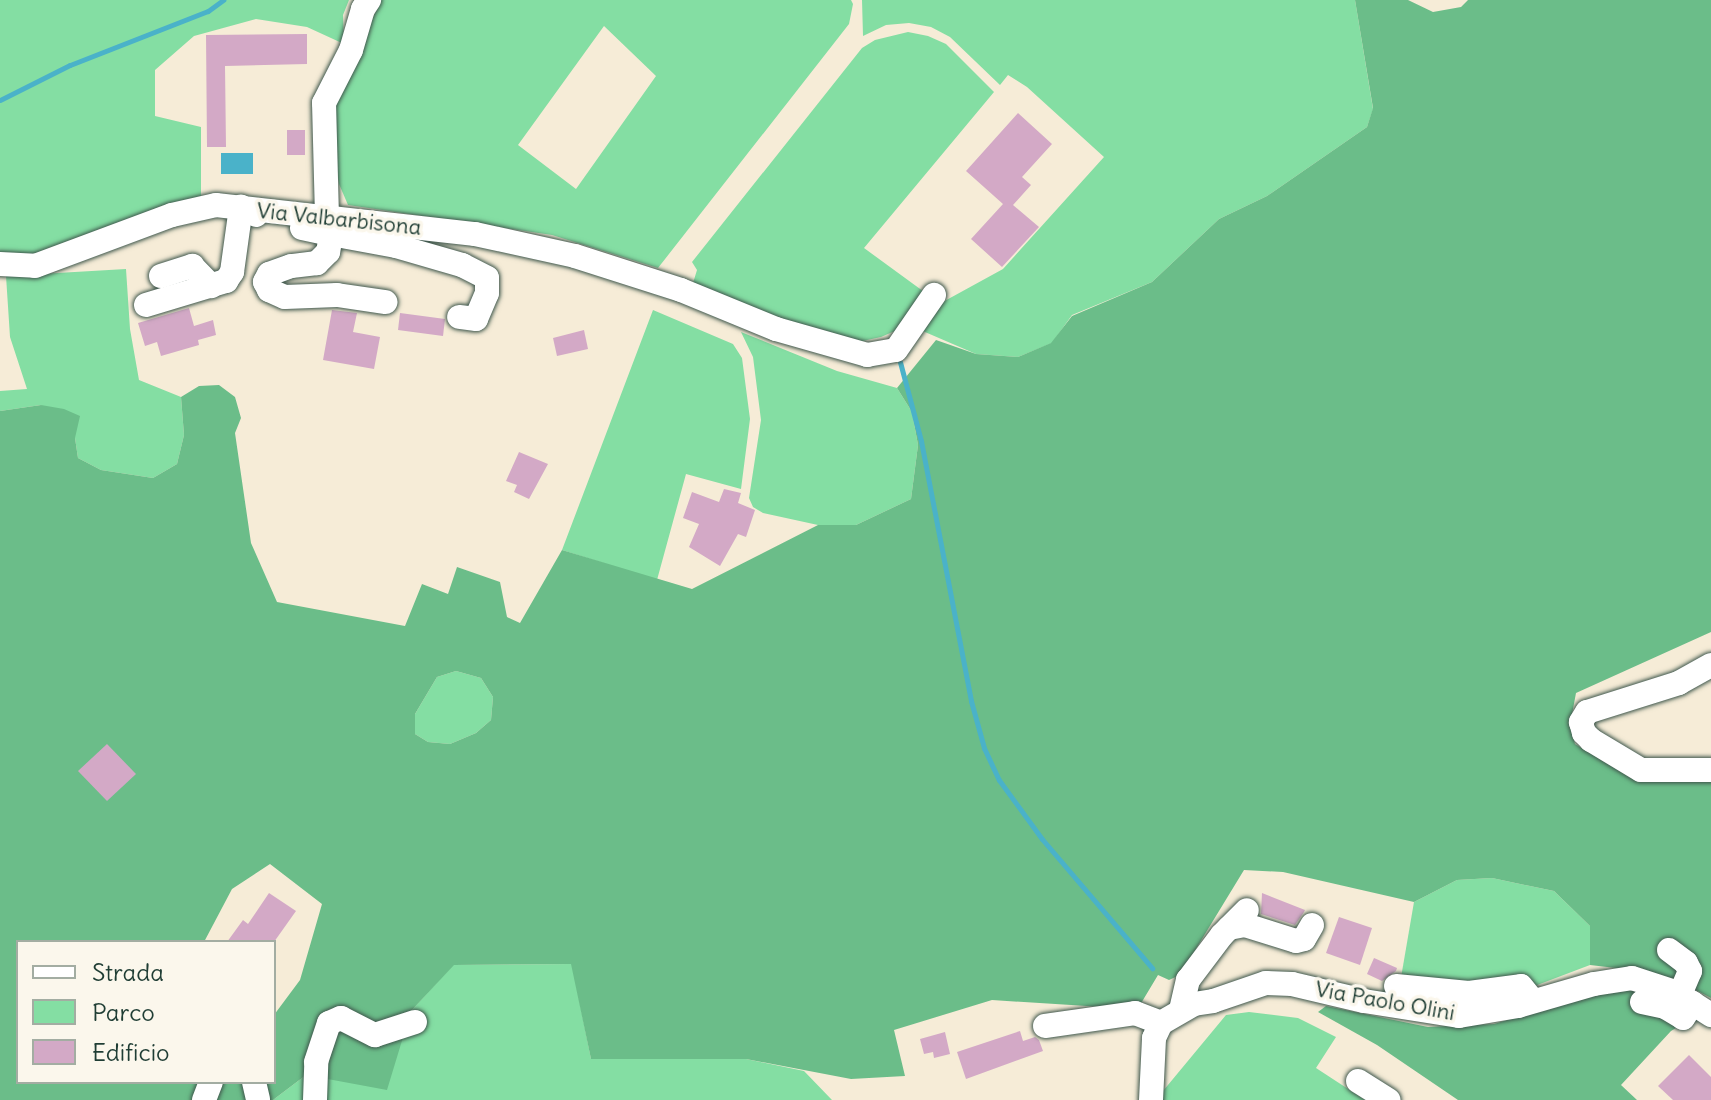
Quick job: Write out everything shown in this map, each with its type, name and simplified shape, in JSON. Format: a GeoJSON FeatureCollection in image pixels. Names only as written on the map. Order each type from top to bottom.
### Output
{"type":"FeatureCollection","features":[{"type":"Feature","properties":{"kind":"street"},"geometry":{"type":"LineString","coordinates":[[369,0],[363,9],[351,50],[324,103],[328,252],[317,263],[291,266],[269,274],[266,287],[285,297],[337,295],[385,302]]}},
{"type":"Feature","properties":{"kind":"street","name":"Via Valbarbisona"},"geometry":{"type":"LineString","coordinates":[[0,264],[35,266],[172,215],[216,205],[241,207],[329,226],[475,234],[646,271],[681,290],[776,329],[867,355],[896,350],[934,295]]}},
{"type":"Feature","properties":{"kind":"street"},"geometry":{"type":"LineString","coordinates":[[146,305],[226,281],[232,272],[241,207]]}},
{"type":"Feature","properties":{"kind":"street"},"geometry":{"type":"LineString","coordinates":[[329,226],[462,265],[487,278],[487,293],[476,319],[459,317]]}},
{"type":"Feature","properties":{"kind":"street"},"geometry":{"type":"LineString","coordinates":[[161,276],[192,266],[211,286]]}},
{"type":"Feature","properties":{"kind":"street"},"geometry":{"type":"LineString","coordinates":[[1711,665],[1679,683],[1587,712],[1581,722],[1584,733],[1591,740],[1641,770],[1711,770]]}},
{"type":"Feature","properties":{"kind":"street"},"geometry":{"type":"LineString","coordinates":[[1151,1100],[1154,1038],[1181,1004],[1229,928],[1247,910]]}},
{"type":"Feature","properties":{"kind":"street"},"geometry":{"type":"LineString","coordinates":[[1229,928],[1245,925],[1296,941],[1304,939],[1312,925]]}},
{"type":"Feature","properties":{"kind":"street"},"geometry":{"type":"LineString","coordinates":[[1642,1002],[1665,1007],[1683,1018],[1694,1004],[1690,971],[1686,963],[1669,950]]}},
{"type":"Feature","properties":{"kind":"street","name":"Via Paolo Olini"},"geometry":{"type":"LineString","coordinates":[[1181,1004],[1213,1001],[1266,983],[1292,984],[1364,1001],[1459,1016],[1632,978],[1694,1004]]}},
{"type":"Feature","properties":{"kind":"street"},"geometry":{"type":"LineString","coordinates":[[1396,986],[1469,993],[1521,986],[1533,1001]]}},
{"type":"Feature","properties":{"kind":"street"},"geometry":{"type":"LineString","coordinates":[[1045,1026],[1181,1004]]}},
{"type":"Feature","properties":{"kind":"street"},"geometry":{"type":"LineString","coordinates":[[315,1100],[316,1062],[329,1023],[341,1018],[375,1035],[415,1022]]}},
{"type":"Feature","properties":{"kind":"street"},"geometry":{"type":"LineString","coordinates":[[1135,1100],[1140,1083],[1150,1075]]}},
{"type":"Feature","properties":{"kind":"street"},"geometry":{"type":"LineString","coordinates":[[1358,1081],[1389,1100]]}},
{"type":"Feature","properties":{"kind":"green space"},"geometry":{"type":"Polygon","coordinates":[[[0,0],[349,0],[343,15],[344,44],[307,27],[256,19],[194,36],[155,70],[155,116],[201,127],[201,198],[60,253],[0,256],[0,0]]]}},
{"type":"Feature","properties":{"kind":"green space"},"geometry":{"type":"Polygon","coordinates":[[[381,0],[851,0],[853,4],[849,24],[658,268],[552,235],[348,205],[339,184],[333,145],[334,105],[381,0]],[[604,26],[518,145],[576,189],[656,76],[604,26]]]}},
{"type":"Feature","properties":{"kind":"green space"},"geometry":{"type":"Polygon","coordinates":[[[862,0],[1355,0],[1373,109],[1367,127],[1267,196],[1219,219],[1152,282],[1072,315],[1052,343],[1018,357],[976,354],[918,329],[930,309],[1003,269],[1104,157],[1027,87],[1008,75],[1000,85],[950,37],[931,27],[909,23],[886,25],[863,36],[862,0]]]}},
{"type":"Feature","properties":{"kind":"green space"},"geometry":{"type":"Polygon","coordinates":[[[1355,0],[1408,0],[1433,12],[1461,7],[1468,0],[1711,0],[1711,632],[1576,693],[1570,725],[1575,744],[1631,778],[1711,781],[1711,998],[1679,981],[1633,970],[1590,965],[1590,926],[1554,891],[1492,878],[1457,880],[1414,902],[1283,872],[1244,870],[1180,975],[1169,980],[1158,975],[1140,1005],[1134,1009],[992,1000],[894,1030],[905,1076],[851,1079],[746,1059],[591,1059],[571,964],[454,965],[411,1011],[387,1090],[306,1075],[273,1100],[0,1100],[0,411],[41,405],[80,416],[75,438],[78,458],[101,470],[153,478],[177,464],[184,435],[181,397],[199,386],[219,385],[235,397],[241,418],[235,433],[251,543],[277,602],[405,626],[422,584],[448,594],[457,567],[500,582],[507,617],[520,623],[562,550],[692,589],[818,525],[856,525],[911,499],[918,445],[912,412],[897,388],[936,340],[976,354],[1018,357],[1051,343],[1072,316],[1152,282],[1219,219],[1267,196],[1367,127],[1373,108],[1355,0]],[[456,671],[437,677],[415,714],[415,734],[428,742],[450,744],[476,733],[491,720],[493,697],[481,678],[456,671]]]}},
{"type":"Feature","properties":{"kind":"green space"},"geometry":{"type":"Polygon","coordinates":[[[908,32],[946,44],[994,92],[864,248],[927,294],[904,327],[881,337],[849,344],[767,319],[693,283],[697,270],[692,262],[862,48],[875,40],[908,32]]]}},
{"type":"Feature","properties":{"kind":"green space"},"geometry":{"type":"Polygon","coordinates":[[[126,269],[130,329],[139,380],[181,397],[184,435],[177,464],[153,478],[101,470],[78,458],[75,438],[41,405],[0,411],[0,391],[27,389],[10,337],[6,276],[126,269]]]}},
{"type":"Feature","properties":{"kind":"green space"},"geometry":{"type":"Polygon","coordinates":[[[653,310],[733,344],[742,358],[750,419],[741,489],[686,474],[657,580],[562,550],[653,310]]]}},
{"type":"Feature","properties":{"kind":"green space"},"geometry":{"type":"Polygon","coordinates":[[[741,332],[837,371],[897,388],[912,412],[918,445],[911,499],[856,525],[818,525],[763,513],[753,507],[749,498],[761,420],[753,357],[741,332]]]}},
{"type":"Feature","properties":{"kind":"green space"},"geometry":{"type":"Polygon","coordinates":[[[456,671],[481,678],[493,697],[491,720],[476,733],[450,744],[428,742],[415,734],[415,714],[437,677],[456,671]]]}},
{"type":"Feature","properties":{"kind":"green space"},"geometry":{"type":"Polygon","coordinates":[[[1492,878],[1554,891],[1590,926],[1590,965],[1532,987],[1398,995],[1414,902],[1457,880],[1492,878]]]}},
{"type":"Feature","properties":{"kind":"green space"},"geometry":{"type":"Polygon","coordinates":[[[572,964],[591,1059],[746,1059],[804,1071],[832,1100],[273,1100],[306,1075],[411,1011],[453,965],[572,964]]]}},
{"type":"Feature","properties":{"kind":"green space"},"geometry":{"type":"Polygon","coordinates":[[[1630,990],[1667,1000],[1694,1017],[1671,1031],[1621,1085],[1637,1100],[1458,1100],[1377,1045],[1318,1012],[1326,1006],[1428,1027],[1494,1024],[1586,996],[1630,990]]]}},
{"type":"Feature","properties":{"kind":"green space"},"geometry":{"type":"Polygon","coordinates":[[[1249,1012],[1298,1018],[1336,1037],[1316,1068],[1365,1100],[1163,1100],[1163,1091],[1226,1015],[1249,1012]]]}},
{"type":"Feature","properties":{"kind":"water"},"geometry":{"type":"Polygon","coordinates":[[[221,153],[253,153],[253,174],[221,174],[221,153]]]}},
{"type":"Feature","properties":{"kind":"building"},"geometry":{"type":"Polygon","coordinates":[[[307,34],[307,64],[225,66],[226,147],[207,147],[206,35],[307,34]]]}},
{"type":"Feature","properties":{"kind":"building"},"geometry":{"type":"Polygon","coordinates":[[[1018,113],[1052,144],[1022,177],[1031,185],[1013,205],[1039,227],[1002,267],[971,239],[1003,204],[966,171],[1018,113]]]}},
{"type":"Feature","properties":{"kind":"building"},"geometry":{"type":"Polygon","coordinates":[[[287,130],[305,130],[305,155],[287,155],[287,130]]]}},
{"type":"Feature","properties":{"kind":"building"},"geometry":{"type":"Polygon","coordinates":[[[189,308],[194,326],[213,320],[216,335],[198,340],[199,345],[161,356],[157,342],[145,346],[138,323],[189,308]]]}},
{"type":"Feature","properties":{"kind":"building"},"geometry":{"type":"Polygon","coordinates":[[[332,310],[357,313],[353,332],[380,337],[374,369],[323,360],[332,310]]]}},
{"type":"Feature","properties":{"kind":"building"},"geometry":{"type":"Polygon","coordinates":[[[400,313],[445,319],[443,336],[398,330],[400,313]]]}},
{"type":"Feature","properties":{"kind":"building"},"geometry":{"type":"Polygon","coordinates":[[[584,330],[588,349],[557,356],[553,338],[584,330]]]}},
{"type":"Feature","properties":{"kind":"building"},"geometry":{"type":"Polygon","coordinates":[[[519,452],[548,464],[529,499],[514,492],[517,485],[506,481],[519,452]]]}},
{"type":"Feature","properties":{"kind":"building"},"geometry":{"type":"Polygon","coordinates":[[[724,489],[741,493],[738,503],[755,510],[746,537],[738,534],[720,566],[689,547],[699,524],[683,518],[692,492],[719,502],[724,489]]]}},
{"type":"Feature","properties":{"kind":"building"},"geometry":{"type":"Polygon","coordinates":[[[107,744],[136,774],[107,801],[78,771],[107,744]]]}},
{"type":"Feature","properties":{"kind":"building"},"geometry":{"type":"Polygon","coordinates":[[[269,893],[296,911],[275,940],[228,940],[243,920],[248,924],[269,893]]]}},
{"type":"Feature","properties":{"kind":"building"},"geometry":{"type":"Polygon","coordinates":[[[1262,893],[1305,910],[1295,925],[1261,914],[1262,893]]]}},
{"type":"Feature","properties":{"kind":"building"},"geometry":{"type":"Polygon","coordinates":[[[1339,917],[1372,928],[1360,965],[1326,953],[1339,917]]]}},
{"type":"Feature","properties":{"kind":"building"},"geometry":{"type":"Polygon","coordinates":[[[1374,958],[1397,968],[1396,971],[1382,981],[1367,974],[1374,958]]]}},
{"type":"Feature","properties":{"kind":"building"},"geometry":{"type":"Polygon","coordinates":[[[1020,1031],[1023,1041],[1035,1037],[1039,1040],[1043,1051],[966,1079],[957,1052],[1020,1031]]]}},
{"type":"Feature","properties":{"kind":"building"},"geometry":{"type":"Polygon","coordinates":[[[945,1032],[950,1054],[934,1058],[933,1052],[924,1054],[920,1039],[945,1032]]]}},
{"type":"Feature","properties":{"kind":"building"},"geometry":{"type":"Polygon","coordinates":[[[1689,1055],[1711,1077],[1711,1100],[1673,1100],[1658,1086],[1689,1055]]]}},
{"type":"Feature","properties":{"kind":"waterway"},"geometry":{"type":"LineString","coordinates":[[0,100],[70,65],[208,11],[223,0]]}},
{"type":"Feature","properties":{"kind":"waterway"},"geometry":{"type":"LineString","coordinates":[[900,362],[921,441],[971,701],[984,748],[999,780],[1042,839],[1152,968]]}}]}
